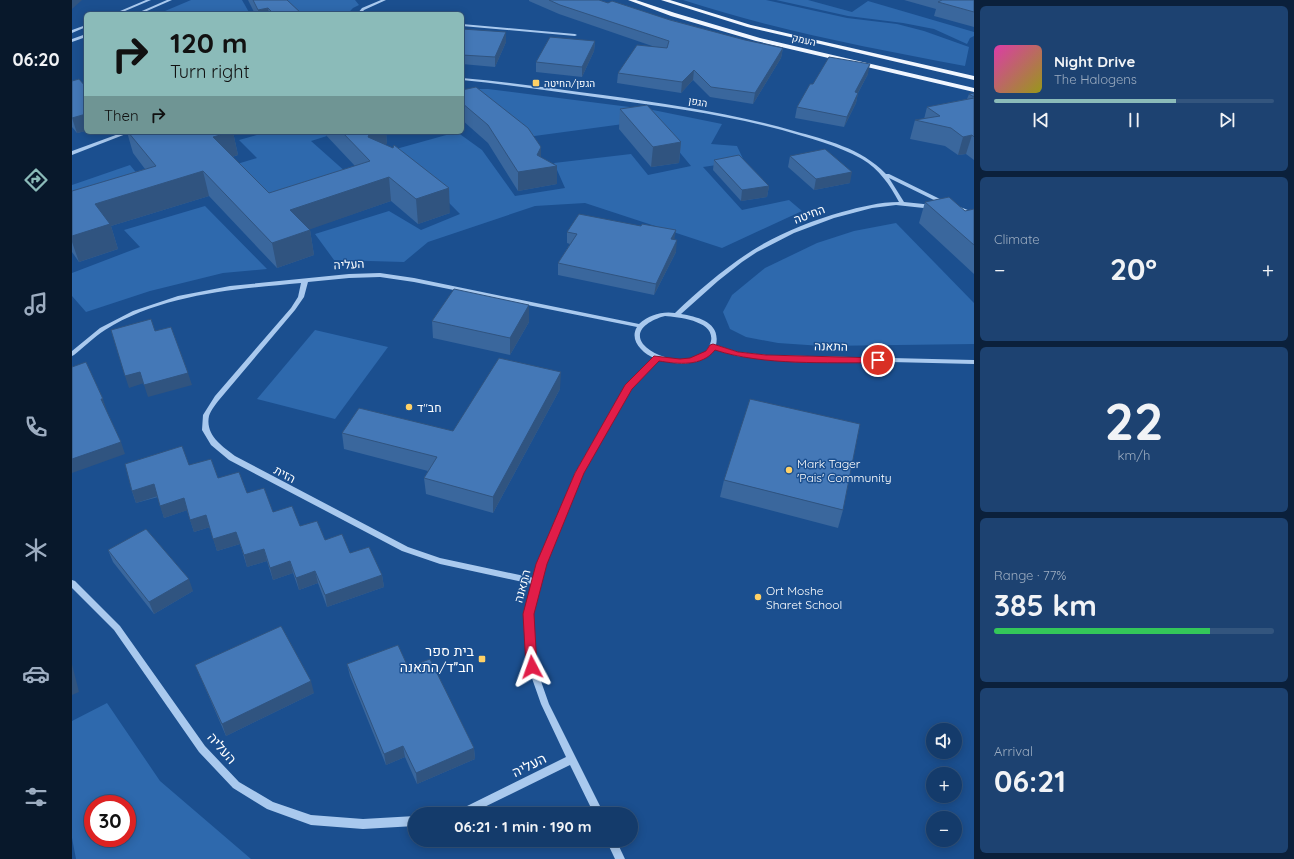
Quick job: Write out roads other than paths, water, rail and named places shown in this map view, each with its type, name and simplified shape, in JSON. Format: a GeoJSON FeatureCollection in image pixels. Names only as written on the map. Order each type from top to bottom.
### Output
{"type":"FeatureCollection","features":[{"type":"Feature","properties":{"kind":"main road","name":"העמק"},"geometry":{"type":"LineString","coordinates":[[631,0],[675,16],[737,34],[974,90]]}},
{"type":"Feature","properties":{"kind":"main road","name":"העמק"},"geometry":{"type":"LineString","coordinates":[[664,0],[749,26],[974,78]]}},
{"type":"Feature","properties":{"kind":"street"},"geometry":{"type":"LineString","coordinates":[[120,12],[149,0]]}},
{"type":"Feature","properties":{"kind":"street"},"geometry":{"type":"LineString","coordinates":[[142,12],[170,0]]}},
{"type":"Feature","properties":{"kind":"street"},"geometry":{"type":"LineString","coordinates":[[361,12],[363,9],[384,0]]}},
{"type":"Feature","properties":{"kind":"street"},"geometry":{"type":"LineString","coordinates":[[464,25],[575,35]]}},
{"type":"Feature","properties":{"kind":"street"},"geometry":{"type":"LineString","coordinates":[[72,32],[84,27]]}},
{"type":"Feature","properties":{"kind":"street"},"geometry":{"type":"LineString","coordinates":[[72,41],[84,36]]}},
{"type":"Feature","properties":{"kind":"street","name":"הגפן"},"geometry":{"type":"LineString","coordinates":[[464,79],[678,107],[742,119],[799,133],[839,147],[864,159],[881,172],[894,186],[903,205]]}},
{"type":"Feature","properties":{"kind":"street"},"geometry":{"type":"LineString","coordinates":[[72,153],[124,134]]}},
{"type":"Feature","properties":{"kind":"street"},"geometry":{"type":"LineString","coordinates":[[881,172],[940,201],[972,212]]}},
{"type":"Feature","properties":{"kind":"street","name":"החיטה"},"geometry":{"type":"LineString","coordinates":[[677,314],[741,260],[771,242],[802,228],[838,215],[891,204],[972,212]]}},
{"type":"Feature","properties":{"kind":"street","name":"העליה"},"geometry":{"type":"LineString","coordinates":[[72,354],[102,330],[135,312],[178,298],[230,288],[349,276],[388,276],[414,280],[640,326]]}},
{"type":"Feature","properties":{"kind":"street","name":"הזית"},"geometry":{"type":"LineString","coordinates":[[305,280],[301,297],[293,309],[217,398],[206,415],[206,430],[214,443],[232,458],[405,549],[440,561],[537,582]]}},
{"type":"Feature","properties":{"kind":"street"},"geometry":{"type":"LineString","coordinates":[[677,314],[688,316],[707,325],[712,332],[715,339],[713,346],[705,355],[691,361],[674,361],[657,358],[641,347],[637,333],[640,326],[646,320],[654,316],[677,314]]}},
{"type":"Feature","properties":{"kind":"street","name":"התאנה"},"geometry":{"type":"LineString","coordinates":[[713,346],[737,354],[766,357],[974,362]]}},
{"type":"Feature","properties":{"kind":"street","name":"התאנה"},"geometry":{"type":"LineString","coordinates":[[596,807],[545,704],[532,667],[528,614],[542,564],[579,473],[628,387],[657,358]]}},
{"type":"Feature","properties":{"kind":"street","name":"העליה"},"geometry":{"type":"LineString","coordinates":[[72,583],[118,628],[202,749],[236,785],[270,806],[311,820],[363,824],[408,821]]}},
{"type":"Feature","properties":{"kind":"street","name":"העליה"},"geometry":{"type":"LineString","coordinates":[[474,807],[572,759]]}},
{"type":"Feature","properties":{"kind":"street"},"geometry":{"type":"LineString","coordinates":[[614,847],[620,859]]}},
{"type":"Feature","properties":{"kind":"place","name":"הגפן/החיטה"},"geometry":{"type":"Point","coordinates":[536,83]}},
{"type":"Feature","properties":{"kind":"place","name":"חב\"ד"},"geometry":{"type":"Point","coordinates":[409,407]}},
{"type":"Feature","properties":{"kind":"place","name":"Mark Tager 'Pais' Community"},"geometry":{"type":"Point","coordinates":[789,470]}},
{"type":"Feature","properties":{"kind":"place","name":"Ort Moshe Sharet School"},"geometry":{"type":"Point","coordinates":[758,597]}},
{"type":"Feature","properties":{"kind":"place","name":"בית ספר חב״ד/התאנה"},"geometry":{"type":"Point","coordinates":[482,659]}}]}
